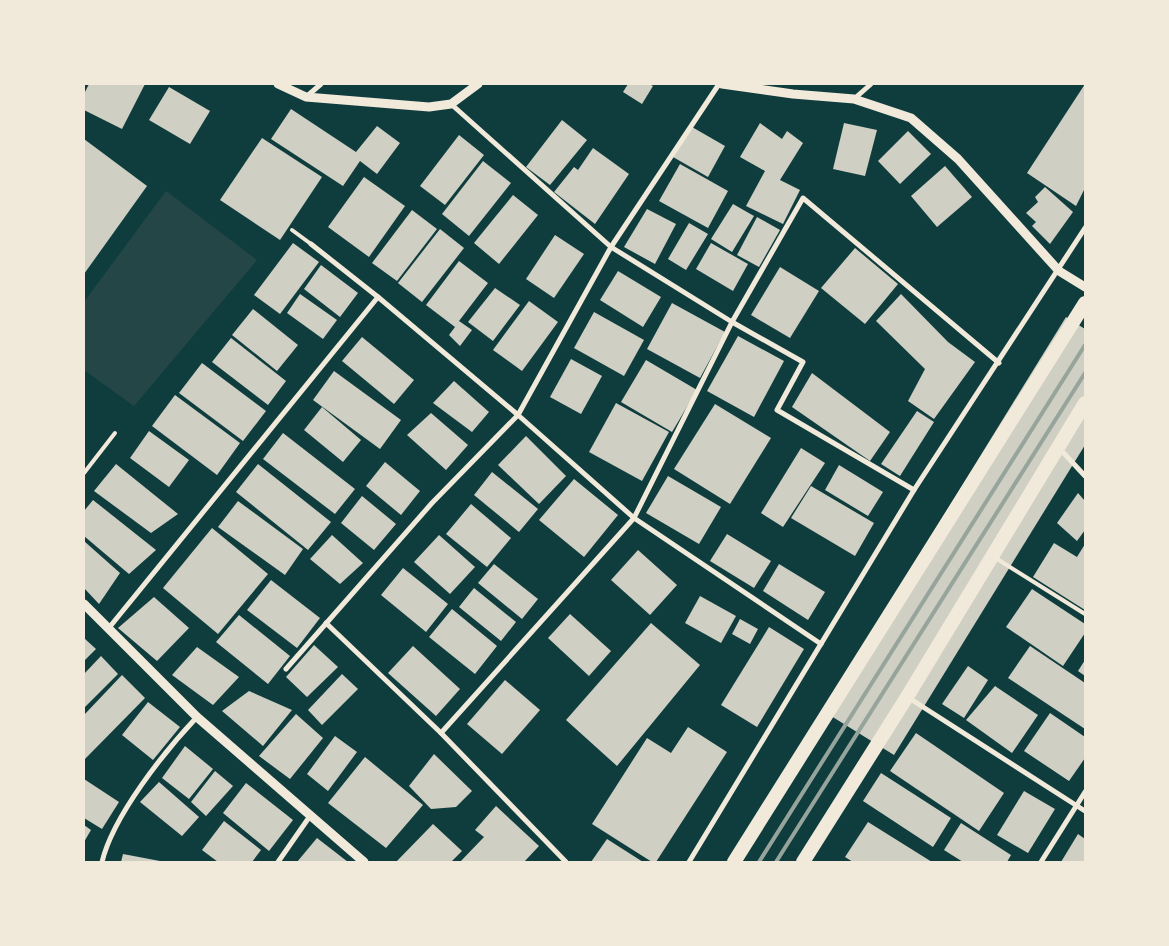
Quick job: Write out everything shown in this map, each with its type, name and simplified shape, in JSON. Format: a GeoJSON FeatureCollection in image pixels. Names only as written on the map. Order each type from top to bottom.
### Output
{"type":"FeatureCollection","features":[{"type":"Feature","properties":{"kind":"highway"},"geometry":{"type":"LineString","coordinates":[[734,862],[1085,303]]}},
{"type":"Feature","properties":{"kind":"highway"},"geometry":{"type":"LineString","coordinates":[[804,862],[907,697],[1085,403]]}},
{"type":"Feature","properties":{"kind":"street"},"geometry":{"type":"LineString","coordinates":[[278,84],[306,97],[429,107],[451,104],[478,84]]}},
{"type":"Feature","properties":{"kind":"street"},"geometry":{"type":"LineString","coordinates":[[306,97],[321,84]]}},
{"type":"Feature","properties":{"kind":"street"},"geometry":{"type":"LineString","coordinates":[[286,669],[432,503],[518,415],[611,247],[720,84],[793,94],[854,99],[911,118],[958,159],[1059,271],[1085,287]]}},
{"type":"Feature","properties":{"kind":"street"},"geometry":{"type":"LineString","coordinates":[[854,99],[871,84]]}},
{"type":"Feature","properties":{"kind":"street"},"geometry":{"type":"LineString","coordinates":[[451,104],[611,247],[732,322],[803,362],[776,410],[914,490]]}},
{"type":"Feature","properties":{"kind":"street"},"geometry":{"type":"LineString","coordinates":[[441,734],[634,518],[732,322],[803,198],[999,363]]}},
{"type":"Feature","properties":{"kind":"street"},"geometry":{"type":"LineString","coordinates":[[689,862],[914,490],[999,363],[1085,228]]}},
{"type":"Feature","properties":{"kind":"street"},"geometry":{"type":"LineString","coordinates":[[311,244],[378,297],[518,415],[634,518],[821,644]]}},
{"type":"Feature","properties":{"kind":"street"},"geometry":{"type":"LineString","coordinates":[[108,629],[378,297]]}},
{"type":"Feature","properties":{"kind":"street"},"geometry":{"type":"LineString","coordinates":[[1058,447],[1085,476]]}},
{"type":"Feature","properties":{"kind":"street"},"geometry":{"type":"LineString","coordinates":[[84,604],[197,717],[364,862]]}},
{"type":"Feature","properties":{"kind":"street"},"geometry":{"type":"LineString","coordinates":[[326,623],[441,734],[566,862]]}},
{"type":"Feature","properties":{"kind":"street"},"geometry":{"type":"LineString","coordinates":[[907,697],[1085,811]]}},
{"type":"Feature","properties":{"kind":"street"},"geometry":{"type":"LineString","coordinates":[[102,862],[114,828],[126,809],[180,736],[197,717]]}},
{"type":"Feature","properties":{"kind":"street"},"geometry":{"type":"LineString","coordinates":[[1041,862],[1085,792]]}},
{"type":"Feature","properties":{"kind":"street"},"geometry":{"type":"LineString","coordinates":[[278,862],[310,816]]}},
{"type":"Feature","properties":{"kind":"lane"},"geometry":{"type":"LineString","coordinates":[[292,230],[311,244]]}},
{"type":"Feature","properties":{"kind":"lane"},"geometry":{"type":"LineString","coordinates":[[84,473],[115,433]]}},
{"type":"Feature","properties":{"kind":"lane"},"geometry":{"type":"LineString","coordinates":[[992,555],[1085,614]]}},
{"type":"Feature","properties":{"kind":"shaded area"},"geometry":{"type":"Polygon","coordinates":[[[166,191],[257,260],[134,406],[84,370],[84,302],[166,191]]]}},
{"type":"Feature","properties":{"kind":"building"},"geometry":{"type":"Polygon","coordinates":[[[89,84],[145,84],[122,129],[84,110],[84,94],[89,84]]]}},
{"type":"Feature","properties":{"kind":"building"},"geometry":{"type":"Polygon","coordinates":[[[628,84],[649,84],[653,86],[642,104],[623,92],[628,84]]]}},
{"type":"Feature","properties":{"kind":"building"},"geometry":{"type":"Polygon","coordinates":[[[1085,84],[1085,188],[1076,206],[1027,173],[1085,84]]]}},
{"type":"Feature","properties":{"kind":"building"},"geometry":{"type":"Polygon","coordinates":[[[169,87],[210,111],[190,144],[149,120],[169,87]]]}},
{"type":"Feature","properties":{"kind":"building"},"geometry":{"type":"Polygon","coordinates":[[[291,109],[356,152],[377,126],[400,143],[377,174],[360,161],[343,186],[271,139],[291,109]]]}},
{"type":"Feature","properties":{"kind":"building"},"geometry":{"type":"Polygon","coordinates":[[[562,120],[587,140],[550,185],[526,167],[562,120]]]}},
{"type":"Feature","properties":{"kind":"building"},"geometry":{"type":"Polygon","coordinates":[[[760,123],[782,139],[787,131],[803,143],[780,180],[800,190],[783,224],[746,206],[765,171],[740,157],[760,123]]]}},
{"type":"Feature","properties":{"kind":"building"},"geometry":{"type":"Polygon","coordinates":[[[844,123],[877,130],[865,176],[833,169],[844,123]]]}},
{"type":"Feature","properties":{"kind":"building"},"geometry":{"type":"Polygon","coordinates":[[[692,127],[725,146],[708,177],[673,157],[692,127]]]}},
{"type":"Feature","properties":{"kind":"building"},"geometry":{"type":"Polygon","coordinates":[[[908,131],[931,154],[900,184],[878,161],[908,131]]]}},
{"type":"Feature","properties":{"kind":"building"},"geometry":{"type":"Polygon","coordinates":[[[459,135],[484,155],[445,205],[420,186],[459,135]]]}},
{"type":"Feature","properties":{"kind":"building"},"geometry":{"type":"Polygon","coordinates":[[[262,138],[322,177],[280,240],[220,200],[262,138]]]}},
{"type":"Feature","properties":{"kind":"building"},"geometry":{"type":"Polygon","coordinates":[[[84,139],[147,186],[84,274],[84,139]]]}},
{"type":"Feature","properties":{"kind":"building"},"geometry":{"type":"Polygon","coordinates":[[[593,148],[629,174],[595,224],[554,192],[574,167],[578,170],[593,148]]]}},
{"type":"Feature","properties":{"kind":"building"},"geometry":{"type":"Polygon","coordinates":[[[483,161],[511,183],[469,236],[442,214],[483,161]]]}},
{"type":"Feature","properties":{"kind":"building"},"geometry":{"type":"Polygon","coordinates":[[[680,164],[728,191],[708,228],[659,201],[680,164]]]}},
{"type":"Feature","properties":{"kind":"building"},"geometry":{"type":"Polygon","coordinates":[[[945,166],[972,197],[937,227],[911,196],[945,166]]]}},
{"type":"Feature","properties":{"kind":"building"},"geometry":{"type":"Polygon","coordinates":[[[364,177],[405,206],[369,257],[328,227],[364,177]]]}},
{"type":"Feature","properties":{"kind":"building"},"geometry":{"type":"Polygon","coordinates":[[[1045,187],[1073,212],[1050,244],[1032,226],[1036,222],[1026,213],[1038,202],[1035,197],[1045,187]]]}},
{"type":"Feature","properties":{"kind":"building"},"geometry":{"type":"Polygon","coordinates":[[[513,195],[538,215],[499,264],[474,243],[513,195]]]}},
{"type":"Feature","properties":{"kind":"building"},"geometry":{"type":"Polygon","coordinates":[[[733,204],[754,216],[732,252],[711,239],[733,204]]]}},
{"type":"Feature","properties":{"kind":"building"},"geometry":{"type":"Polygon","coordinates":[[[647,209],[676,224],[655,264],[624,247],[647,209]]]}},
{"type":"Feature","properties":{"kind":"building"},"geometry":{"type":"Polygon","coordinates":[[[412,210],[437,229],[397,281],[372,263],[412,210]]]}},
{"type":"Feature","properties":{"kind":"building"},"geometry":{"type":"Polygon","coordinates":[[[757,217],[780,230],[759,267],[737,255],[757,217]]]}},
{"type":"Feature","properties":{"kind":"building"},"geometry":{"type":"Polygon","coordinates":[[[689,223],[708,234],[686,270],[668,259],[689,223]]]}},
{"type":"Feature","properties":{"kind":"building"},"geometry":{"type":"Polygon","coordinates":[[[440,229],[464,248],[422,302],[398,283],[440,229]]]}},
{"type":"Feature","properties":{"kind":"building"},"geometry":{"type":"Polygon","coordinates":[[[555,235],[584,254],[554,298],[526,279],[555,235]]]}},
{"type":"Feature","properties":{"kind":"building"},"geometry":{"type":"Polygon","coordinates":[[[293,243],[319,262],[280,314],[254,295],[293,243]]]}},
{"type":"Feature","properties":{"kind":"building"},"geometry":{"type":"Polygon","coordinates":[[[711,243],[748,264],[733,291],[696,269],[711,243]]]}},
{"type":"Feature","properties":{"kind":"building"},"geometry":{"type":"Polygon","coordinates":[[[855,248],[898,284],[865,324],[821,288],[855,248]]]}},
{"type":"Feature","properties":{"kind":"building"},"geometry":{"type":"Polygon","coordinates":[[[459,261],[488,283],[459,321],[472,330],[460,346],[449,335],[455,327],[426,305],[459,261]]]}},
{"type":"Feature","properties":{"kind":"building"},"geometry":{"type":"Polygon","coordinates":[[[321,265],[358,293],[340,317],[304,289],[321,265]]]}},
{"type":"Feature","properties":{"kind":"building"},"geometry":{"type":"Polygon","coordinates":[[[780,267],[819,291],[790,338],[751,315],[780,267]]]}},
{"type":"Feature","properties":{"kind":"building"},"geometry":{"type":"Polygon","coordinates":[[[618,271],[661,297],[643,327],[600,300],[618,271]]]}},
{"type":"Feature","properties":{"kind":"building"},"geometry":{"type":"Polygon","coordinates":[[[495,288],[520,305],[493,341],[468,322],[495,288]]]}},
{"type":"Feature","properties":{"kind":"building"},"geometry":{"type":"Polygon","coordinates":[[[300,294],[337,320],[323,339],[287,313],[300,294]]]}},
{"type":"Feature","properties":{"kind":"building"},"geometry":{"type":"Polygon","coordinates":[[[901,294],[948,342],[975,362],[934,419],[908,401],[925,369],[876,321],[901,294]]]}},
{"type":"Feature","properties":{"kind":"building"},"geometry":{"type":"Polygon","coordinates":[[[529,301],[558,322],[522,371],[493,350],[529,301]]]}},
{"type":"Feature","properties":{"kind":"building"},"geometry":{"type":"Polygon","coordinates":[[[672,303],[725,332],[700,378],[647,349],[672,303]]]}},
{"type":"Feature","properties":{"kind":"building"},"geometry":{"type":"Polygon","coordinates":[[[253,309],[298,345],[277,371],[232,335],[253,309]]]}},
{"type":"Feature","properties":{"kind":"building"},"geometry":{"type":"Polygon","coordinates":[[[594,312],[644,340],[624,376],[574,348],[594,312]]]}},
{"type":"Feature","properties":{"kind":"building"},"geometry":{"type":"Polygon","coordinates":[[[1066,317],[1085,329],[1085,445],[894,755],[823,711],[1066,317]]]}},
{"type":"Feature","properties":{"kind":"building"},"geometry":{"type":"Polygon","coordinates":[[[738,336],[784,361],[754,417],[707,391],[738,336]]]}},
{"type":"Feature","properties":{"kind":"building"},"geometry":{"type":"Polygon","coordinates":[[[362,337],[414,380],[394,404],[342,361],[362,337]]]}},
{"type":"Feature","properties":{"kind":"building"},"geometry":{"type":"Polygon","coordinates":[[[231,338],[286,381],[268,405],[212,362],[231,338]]]}},
{"type":"Feature","properties":{"kind":"building"},"geometry":{"type":"Polygon","coordinates":[[[571,359],[602,376],[581,414],[550,397],[571,359]]]}},
{"type":"Feature","properties":{"kind":"building"},"geometry":{"type":"Polygon","coordinates":[[[646,360],[697,390],[672,432],[621,402],[646,360]]]}},
{"type":"Feature","properties":{"kind":"building"},"geometry":{"type":"Polygon","coordinates":[[[202,363],[266,411],[243,441],[179,393],[202,363]]]}},
{"type":"Feature","properties":{"kind":"building"},"geometry":{"type":"Polygon","coordinates":[[[334,371],[401,420],[380,449],[313,400],[334,371]]]}},
{"type":"Feature","properties":{"kind":"building"},"geometry":{"type":"Polygon","coordinates":[[[812,373],[890,432],[870,461],[792,407],[812,373]]]}},
{"type":"Feature","properties":{"kind":"building"},"geometry":{"type":"Polygon","coordinates":[[[454,381],[489,412],[472,432],[433,403],[454,381]]]}},
{"type":"Feature","properties":{"kind":"building"},"geometry":{"type":"Polygon","coordinates":[[[175,395],[240,443],[217,475],[152,426],[175,395]]]}},
{"type":"Feature","properties":{"kind":"building"},"geometry":{"type":"Polygon","coordinates":[[[616,403],[669,432],[642,481],[589,452],[616,403]]]}},
{"type":"Feature","properties":{"kind":"building"},"geometry":{"type":"Polygon","coordinates":[[[715,404],[771,438],[730,504],[674,469],[715,404]]]}},
{"type":"Feature","properties":{"kind":"building"},"geometry":{"type":"Polygon","coordinates":[[[322,407],[361,440],[343,462],[304,430],[322,407]]]}},
{"type":"Feature","properties":{"kind":"building"},"geometry":{"type":"Polygon","coordinates":[[[917,411],[934,422],[900,476],[881,464],[917,411]]]}},
{"type":"Feature","properties":{"kind":"building"},"geometry":{"type":"Polygon","coordinates":[[[431,413],[468,445],[446,470],[407,435],[431,413]]]}},
{"type":"Feature","properties":{"kind":"building"},"geometry":{"type":"Polygon","coordinates":[[[149,431],[189,460],[169,487],[130,458],[149,431]]]}},
{"type":"Feature","properties":{"kind":"building"},"geometry":{"type":"Polygon","coordinates":[[[283,433],[355,489],[335,514],[263,459],[283,433]]]}},
{"type":"Feature","properties":{"kind":"building"},"geometry":{"type":"Polygon","coordinates":[[[526,436],[566,476],[539,504],[498,465],[526,436]]]}},
{"type":"Feature","properties":{"kind":"building"},"geometry":{"type":"Polygon","coordinates":[[[801,448],[825,463],[783,527],[761,513],[801,448]]]}},
{"type":"Feature","properties":{"kind":"building"},"geometry":{"type":"Polygon","coordinates":[[[385,462],[420,491],[401,515],[366,486],[385,462]]]}},
{"type":"Feature","properties":{"kind":"building"},"geometry":{"type":"Polygon","coordinates":[[[116,464],[178,514],[151,533],[94,491],[116,464]]]}},
{"type":"Feature","properties":{"kind":"building"},"geometry":{"type":"Polygon","coordinates":[[[258,464],[331,522],[308,550],[236,492],[258,464]]]}},
{"type":"Feature","properties":{"kind":"building"},"geometry":{"type":"Polygon","coordinates":[[[839,465],[883,492],[868,516],[825,490],[839,465]]]}},
{"type":"Feature","properties":{"kind":"building"},"geometry":{"type":"Polygon","coordinates":[[[492,472],[538,509],[519,532],[474,495],[492,472]]]}},
{"type":"Feature","properties":{"kind":"building"},"geometry":{"type":"Polygon","coordinates":[[[668,476],[721,507],[699,544],[646,513],[668,476]]]}},
{"type":"Feature","properties":{"kind":"building"},"geometry":{"type":"Polygon","coordinates":[[[574,479],[618,515],[584,557],[539,520],[574,479]]]}},
{"type":"Feature","properties":{"kind":"building"},"geometry":{"type":"Polygon","coordinates":[[[811,486],[874,523],[855,556],[791,518],[811,486]]]}},
{"type":"Feature","properties":{"kind":"building"},"geometry":{"type":"Polygon","coordinates":[[[1078,493],[1085,501],[1085,530],[1077,541],[1057,523],[1078,493]]]}},
{"type":"Feature","properties":{"kind":"building"},"geometry":{"type":"Polygon","coordinates":[[[362,496],[396,524],[374,550],[341,523],[362,496]]]}},
{"type":"Feature","properties":{"kind":"building"},"geometry":{"type":"Polygon","coordinates":[[[93,500],[156,550],[129,574],[84,536],[84,511],[93,500]]]}},
{"type":"Feature","properties":{"kind":"building"},"geometry":{"type":"Polygon","coordinates":[[[238,501],[303,549],[285,575],[218,527],[238,501]]]}},
{"type":"Feature","properties":{"kind":"building"},"geometry":{"type":"Polygon","coordinates":[[[471,504],[511,538],[487,567],[446,534],[471,504]]]}},
{"type":"Feature","properties":{"kind":"building"},"geometry":{"type":"Polygon","coordinates":[[[212,528],[268,574],[218,634],[163,588],[212,528]]]}},
{"type":"Feature","properties":{"kind":"building"},"geometry":{"type":"Polygon","coordinates":[[[727,534],[771,561],[754,588],[710,561],[727,534]]]}},
{"type":"Feature","properties":{"kind":"building"},"geometry":{"type":"Polygon","coordinates":[[[332,535],[363,563],[340,584],[310,559],[332,535]]]}},
{"type":"Feature","properties":{"kind":"building"},"geometry":{"type":"Polygon","coordinates":[[[439,535],[475,567],[450,594],[414,562],[439,535]]]}},
{"type":"Feature","properties":{"kind":"building"},"geometry":{"type":"Polygon","coordinates":[[[84,541],[120,573],[99,604],[84,588],[84,541]]]}},
{"type":"Feature","properties":{"kind":"building"},"geometry":{"type":"Polygon","coordinates":[[[1054,543],[1077,557],[1085,544],[1085,610],[1033,577],[1054,543]]]}},
{"type":"Feature","properties":{"kind":"building"},"geometry":{"type":"Polygon","coordinates":[[[638,550],[677,585],[650,615],[611,580],[638,550]]]}},
{"type":"Feature","properties":{"kind":"building"},"geometry":{"type":"Polygon","coordinates":[[[494,564],[538,599],[522,619],[478,583],[494,564]]]}},
{"type":"Feature","properties":{"kind":"building"},"geometry":{"type":"Polygon","coordinates":[[[779,564],[825,592],[808,620],[763,591],[779,564]]]}},
{"type":"Feature","properties":{"kind":"building"},"geometry":{"type":"Polygon","coordinates":[[[403,568],[448,604],[426,632],[381,595],[403,568]]]}},
{"type":"Feature","properties":{"kind":"building"},"geometry":{"type":"Polygon","coordinates":[[[271,580],[320,618],[297,648],[247,610],[271,580]]]}},
{"type":"Feature","properties":{"kind":"building"},"geometry":{"type":"Polygon","coordinates":[[[474,588],[516,622],[501,641],[459,607],[474,588]]]}},
{"type":"Feature","properties":{"kind":"building"},"geometry":{"type":"Polygon","coordinates":[[[1032,589],[1085,624],[1085,633],[1063,666],[1006,627],[1032,589]]]}},
{"type":"Feature","properties":{"kind":"building"},"geometry":{"type":"Polygon","coordinates":[[[700,596],[736,616],[721,643],[685,623],[700,596]]]}},
{"type":"Feature","properties":{"kind":"building"},"geometry":{"type":"Polygon","coordinates":[[[154,597],[189,628],[157,661],[118,628],[154,597]]]}},
{"type":"Feature","properties":{"kind":"building"},"geometry":{"type":"Polygon","coordinates":[[[452,609],[497,646],[475,674],[429,637],[452,609]]]}},
{"type":"Feature","properties":{"kind":"building"},"geometry":{"type":"Polygon","coordinates":[[[570,614],[611,651],[589,676],[548,638],[570,614]]]}},
{"type":"Feature","properties":{"kind":"building"},"geometry":{"type":"Polygon","coordinates":[[[239,615],[290,656],[268,684],[216,642],[239,615]]]}},
{"type":"Feature","properties":{"kind":"building"},"geometry":{"type":"Polygon","coordinates":[[[740,619],[758,629],[750,644],[732,634],[740,619]]]}},
{"type":"Feature","properties":{"kind":"building"},"geometry":{"type":"Polygon","coordinates":[[[651,623],[700,665],[617,766],[566,720],[651,623]]]}},
{"type":"Feature","properties":{"kind":"building"},"geometry":{"type":"Polygon","coordinates":[[[769,627],[804,649],[757,727],[721,705],[769,627]]]}},
{"type":"Feature","properties":{"kind":"building"},"geometry":{"type":"Polygon","coordinates":[[[84,638],[96,649],[84,661],[84,638]]]}},
{"type":"Feature","properties":{"kind":"building"},"geometry":{"type":"Polygon","coordinates":[[[314,645],[338,667],[307,697],[286,677],[314,645]]]}},
{"type":"Feature","properties":{"kind":"building"},"geometry":{"type":"Polygon","coordinates":[[[413,646],[460,689],[436,716],[388,673],[413,646]]]}},
{"type":"Feature","properties":{"kind":"building"},"geometry":{"type":"Polygon","coordinates":[[[1030,646],[1085,683],[1085,729],[1008,678],[1030,646]]]}},
{"type":"Feature","properties":{"kind":"building"},"geometry":{"type":"Polygon","coordinates":[[[197,647],[239,677],[213,705],[172,675],[197,647]]]}},
{"type":"Feature","properties":{"kind":"building"},"geometry":{"type":"Polygon","coordinates":[[[101,656],[118,674],[84,708],[84,674],[101,656]]]}},
{"type":"Feature","properties":{"kind":"building"},"geometry":{"type":"Polygon","coordinates":[[[1085,660],[1085,676],[1078,671],[1085,660]]]}},
{"type":"Feature","properties":{"kind":"building"},"geometry":{"type":"Polygon","coordinates":[[[968,666],[988,680],[964,718],[942,704],[968,666]]]}},
{"type":"Feature","properties":{"kind":"building"},"geometry":{"type":"Polygon","coordinates":[[[342,674],[358,689],[322,725],[308,710],[342,674]]]}},
{"type":"Feature","properties":{"kind":"building"},"geometry":{"type":"Polygon","coordinates":[[[122,675],[145,698],[84,760],[84,715],[122,675]]]}},
{"type":"Feature","properties":{"kind":"building"},"geometry":{"type":"Polygon","coordinates":[[[505,680],[540,710],[502,754],[467,724],[505,680]]]}},
{"type":"Feature","properties":{"kind":"building"},"geometry":{"type":"Polygon","coordinates":[[[995,686],[1038,715],[1012,753],[966,720],[995,686]]]}},
{"type":"Feature","properties":{"kind":"building"},"geometry":{"type":"Polygon","coordinates":[[[249,691],[292,710],[263,746],[222,711],[249,691]]]}},
{"type":"Feature","properties":{"kind":"building"},"geometry":{"type":"Polygon","coordinates":[[[148,702],[180,727],[153,760],[122,735],[148,702]]]}},
{"type":"Feature","properties":{"kind":"building"},"geometry":{"type":"Polygon","coordinates":[[[1050,713],[1085,737],[1085,758],[1069,781],[1024,751],[1050,713]]]}},
{"type":"Feature","properties":{"kind":"building"},"geometry":{"type":"Polygon","coordinates":[[[296,714],[323,738],[290,779],[259,756],[296,714]]]}},
{"type":"Feature","properties":{"kind":"building"},"geometry":{"type":"Polygon","coordinates":[[[688,727],[727,752],[656,862],[652,862],[592,824],[647,738],[671,753],[688,727]]]}},
{"type":"Feature","properties":{"kind":"building"},"geometry":{"type":"Polygon","coordinates":[[[916,733],[1004,793],[979,831],[890,771],[916,733]]]}},
{"type":"Feature","properties":{"kind":"building"},"geometry":{"type":"Polygon","coordinates":[[[335,736],[357,752],[328,791],[307,774],[335,736]]]}},
{"type":"Feature","properties":{"kind":"building"},"geometry":{"type":"Polygon","coordinates":[[[185,746],[213,769],[189,799],[162,778],[185,746]]]}},
{"type":"Feature","properties":{"kind":"building"},"geometry":{"type":"Polygon","coordinates":[[[434,754],[472,791],[456,807],[431,809],[409,786],[434,754]]]}},
{"type":"Feature","properties":{"kind":"building"},"geometry":{"type":"Polygon","coordinates":[[[365,757],[423,805],[386,848],[328,803],[365,757]]]}},
{"type":"Feature","properties":{"kind":"building"},"geometry":{"type":"Polygon","coordinates":[[[215,771],[233,786],[206,816],[191,802],[215,771]]]}},
{"type":"Feature","properties":{"kind":"building"},"geometry":{"type":"Polygon","coordinates":[[[881,773],[951,818],[933,847],[863,801],[881,773]]]}},
{"type":"Feature","properties":{"kind":"building"},"geometry":{"type":"Polygon","coordinates":[[[84,779],[119,802],[102,829],[84,818],[84,779]]]}},
{"type":"Feature","properties":{"kind":"building"},"geometry":{"type":"Polygon","coordinates":[[[159,782],[199,817],[182,836],[140,802],[159,782]]]}},
{"type":"Feature","properties":{"kind":"building"},"geometry":{"type":"Polygon","coordinates":[[[246,783],[293,820],[269,851],[223,813],[246,783]]]}},
{"type":"Feature","properties":{"kind":"building"},"geometry":{"type":"Polygon","coordinates":[[[1024,791],[1055,809],[1028,853],[997,835],[1024,791]]]}},
{"type":"Feature","properties":{"kind":"building"},"geometry":{"type":"Polygon","coordinates":[[[496,806],[539,846],[524,862],[460,862],[484,837],[475,830],[496,806]]]}},
{"type":"Feature","properties":{"kind":"building"},"geometry":{"type":"Polygon","coordinates":[[[224,821],[261,850],[252,862],[218,862],[202,850],[224,821]]]}},
{"type":"Feature","properties":{"kind":"building"},"geometry":{"type":"Polygon","coordinates":[[[868,822],[932,862],[853,862],[845,857],[868,822]]]}},
{"type":"Feature","properties":{"kind":"building"},"geometry":{"type":"Polygon","coordinates":[[[961,823],[1011,855],[1007,862],[963,862],[944,850],[961,823]]]}},
{"type":"Feature","properties":{"kind":"building"},"geometry":{"type":"Polygon","coordinates":[[[433,824],[462,851],[451,862],[396,862],[433,824]]]}},
{"type":"Feature","properties":{"kind":"building"},"geometry":{"type":"Polygon","coordinates":[[[84,825],[91,830],[84,842],[84,825]]]}},
{"type":"Feature","properties":{"kind":"building"},"geometry":{"type":"Polygon","coordinates":[[[1078,834],[1085,839],[1085,862],[1061,862],[1078,834]]]}},
{"type":"Feature","properties":{"kind":"building"},"geometry":{"type":"Polygon","coordinates":[[[317,838],[348,862],[297,862],[317,838]]]}},
{"type":"Feature","properties":{"kind":"building"},"geometry":{"type":"Polygon","coordinates":[[[607,839],[643,862],[591,862],[607,839]]]}},
{"type":"Feature","properties":{"kind":"building"},"geometry":{"type":"Polygon","coordinates":[[[123,854],[160,861],[160,862],[121,862],[123,854]]]}},
{"type":"Feature","properties":{"kind":"railway"},"geometry":{"type":"LineString","coordinates":[[759,862],[1085,345]]}},
{"type":"Feature","properties":{"kind":"railway"},"geometry":{"type":"LineString","coordinates":[[776,862],[1085,373]]}}]}
